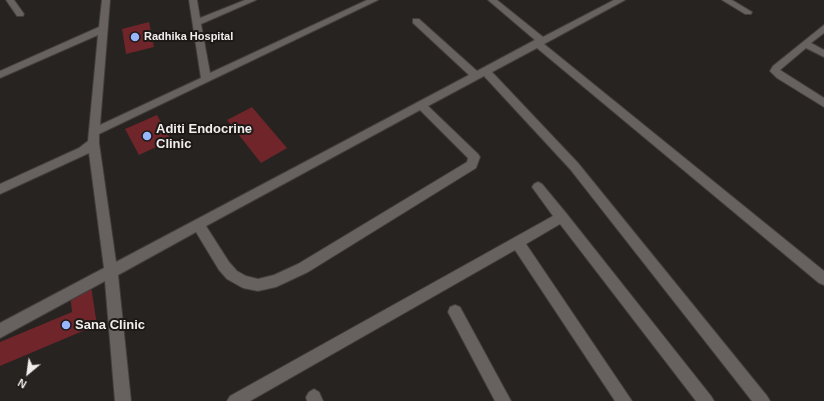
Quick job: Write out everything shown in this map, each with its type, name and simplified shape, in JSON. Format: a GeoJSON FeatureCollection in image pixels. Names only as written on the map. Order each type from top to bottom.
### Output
{"type":"FeatureCollection","features":[{"type":"Feature","properties":{"kind":"street"},"geometry":{"type":"LineString","coordinates":[[10,0],[20,14]]}},
{"type":"Feature","properties":{"kind":"street"},"geometry":{"type":"LineString","coordinates":[[106,0],[94,138],[111,271],[123,401]]}},
{"type":"Feature","properties":{"kind":"street"},"geometry":{"type":"LineString","coordinates":[[193,0],[206,79]]}},
{"type":"Feature","properties":{"kind":"street"},"geometry":{"type":"LineString","coordinates":[[197,23],[252,0]]}},
{"type":"Feature","properties":{"kind":"street"},"geometry":{"type":"LineString","coordinates":[[0,189],[83,151],[94,138],[206,79],[374,0]]}},
{"type":"Feature","properties":{"kind":"street"},"geometry":{"type":"LineString","coordinates":[[492,0],[539,42],[824,279]]}},
{"type":"Feature","properties":{"kind":"street"},"geometry":{"type":"LineString","coordinates":[[0,332],[198,224],[539,42],[621,0]]}},
{"type":"Feature","properties":{"kind":"street"},"geometry":{"type":"LineString","coordinates":[[726,0],[748,12]]}},
{"type":"Feature","properties":{"kind":"street"},"geometry":{"type":"LineString","coordinates":[[416,21],[481,73],[574,166],[762,401]]}},
{"type":"Feature","properties":{"kind":"street"},"geometry":{"type":"LineString","coordinates":[[824,28],[776,68],[775,71],[780,76],[824,103]]}},
{"type":"Feature","properties":{"kind":"street"},"geometry":{"type":"LineString","coordinates":[[0,75],[103,29]]}},
{"type":"Feature","properties":{"kind":"street"},"geometry":{"type":"LineString","coordinates":[[805,44],[824,54]]}},
{"type":"Feature","properties":{"kind":"street"},"geometry":{"type":"LineString","coordinates":[[198,224],[224,266],[232,275],[243,282],[258,285],[276,281],[303,268],[472,165],[474,156],[421,105]]}},
{"type":"Feature","properties":{"kind":"street"},"geometry":{"type":"LineString","coordinates":[[538,187],[706,401]]}},
{"type":"Feature","properties":{"kind":"street"},"geometry":{"type":"LineString","coordinates":[[235,401],[562,217]]}},
{"type":"Feature","properties":{"kind":"street"},"geometry":{"type":"LineString","coordinates":[[517,242],[624,401]]}},
{"type":"Feature","properties":{"kind":"street"},"geometry":{"type":"LineString","coordinates":[[455,312],[503,401]]}},
{"type":"Feature","properties":{"kind":"building"},"geometry":{"type":"Polygon","coordinates":[[[149,22],[154,47],[126,54],[122,29],[149,22]]]}},
{"type":"Feature","properties":{"kind":"building"},"geometry":{"type":"Polygon","coordinates":[[[252,107],[287,148],[261,163],[227,120],[252,107]]]}},
{"type":"Feature","properties":{"kind":"building"},"geometry":{"type":"Polygon","coordinates":[[[157,115],[171,140],[139,155],[125,129],[157,115]]]}},
{"type":"Feature","properties":{"kind":"building"},"geometry":{"type":"Polygon","coordinates":[[[91,286],[97,325],[0,366],[0,342],[72,312],[70,294],[91,286]]]}},
{"type":"Feature","properties":{"kind":"place","name":"Radhika Hospital"},"geometry":{"type":"Point","coordinates":[135,37]}},
{"type":"Feature","properties":{"kind":"place","name":"Aditi Endocrine Clinic"},"geometry":{"type":"Point","coordinates":[147,136]}},
{"type":"Feature","properties":{"kind":"place","name":"Sana Clinic"},"geometry":{"type":"Point","coordinates":[66,325]}}]}
